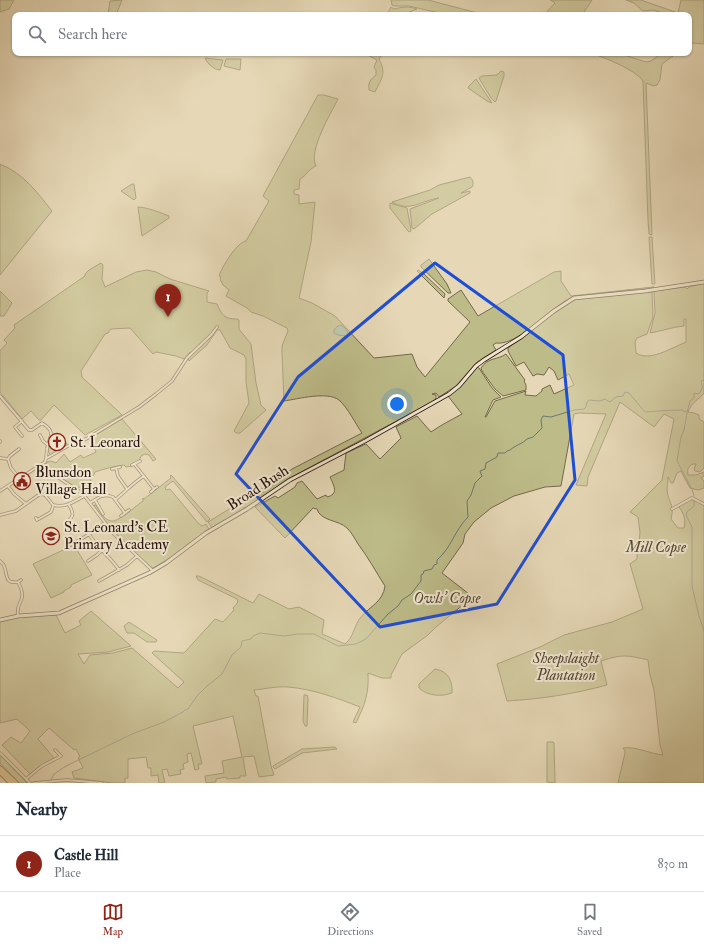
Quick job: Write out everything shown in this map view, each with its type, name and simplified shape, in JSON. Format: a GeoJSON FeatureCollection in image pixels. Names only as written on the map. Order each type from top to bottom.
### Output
{"type":"FeatureCollection","features":[{"type":"Feature","properties":{"kind":"highway"},"geometry":{"type":"LineString","coordinates":[[0,768],[16,783]]}},
{"type":"Feature","properties":{"kind":"highway"},"geometry":{"type":"LineString","coordinates":[[0,774],[7,783]]}},
{"type":"Feature","properties":{"kind":"highway"},"geometry":{"type":"LineString","coordinates":[[0,774],[11,783]]}},
{"type":"Feature","properties":{"kind":"main road","name":"Broad Bush"},"geometry":{"type":"LineString","coordinates":[[0,620],[18,616],[59,612],[153,571],[206,534],[290,480],[365,441],[449,394],[459,386],[472,370],[484,360],[513,342],[574,298],[644,291],[704,282]]}},
{"type":"Feature","properties":{"kind":"street"},"geometry":{"type":"LineString","coordinates":[[0,491],[39,467],[47,458],[68,446],[86,439],[156,394],[172,381],[188,357],[217,327]]}},
{"type":"Feature","properties":{"kind":"street"},"geometry":{"type":"LineString","coordinates":[[0,396],[30,430],[41,423],[45,425],[51,434],[47,458]]}},
{"type":"Feature","properties":{"kind":"street"},"geometry":{"type":"LineString","coordinates":[[22,421],[15,427],[22,436]]}},
{"type":"Feature","properties":{"kind":"street"},"geometry":{"type":"LineString","coordinates":[[40,434],[43,441],[48,445]]}},
{"type":"Feature","properties":{"kind":"street"},"geometry":{"type":"LineString","coordinates":[[8,459],[19,449]]}},
{"type":"Feature","properties":{"kind":"street"},"geometry":{"type":"LineString","coordinates":[[0,458],[8,459]]}},
{"type":"Feature","properties":{"kind":"street"},"geometry":{"type":"LineString","coordinates":[[8,459],[11,468],[20,478]]}},
{"type":"Feature","properties":{"kind":"street"},"geometry":{"type":"LineString","coordinates":[[140,461],[134,465],[154,489]]}},
{"type":"Feature","properties":{"kind":"street"},"geometry":{"type":"LineString","coordinates":[[43,463],[44,468]]}},
{"type":"Feature","properties":{"kind":"street"},"geometry":{"type":"LineString","coordinates":[[39,467],[44,468],[84,496],[120,540],[153,571]]}},
{"type":"Feature","properties":{"kind":"street"},"geometry":{"type":"LineString","coordinates":[[112,469],[120,467]]}},
{"type":"Feature","properties":{"kind":"street"},"geometry":{"type":"LineString","coordinates":[[116,468],[118,476],[127,489]]}},
{"type":"Feature","properties":{"kind":"street"},"geometry":{"type":"LineString","coordinates":[[115,500],[144,476]]}},
{"type":"Feature","properties":{"kind":"street"},"geometry":{"type":"LineString","coordinates":[[8,486],[14,494],[26,504]]}},
{"type":"Feature","properties":{"kind":"street"},"geometry":{"type":"LineString","coordinates":[[100,487],[105,496]]}},
{"type":"Feature","properties":{"kind":"street"},"geometry":{"type":"LineString","coordinates":[[151,492],[158,487]]}},
{"type":"Feature","properties":{"kind":"street"},"geometry":{"type":"LineString","coordinates":[[0,515],[14,512],[40,494],[44,494],[53,506]]}},
{"type":"Feature","properties":{"kind":"street"},"geometry":{"type":"LineString","coordinates":[[53,506],[68,505],[84,496]]}},
{"type":"Feature","properties":{"kind":"street"},"geometry":{"type":"LineString","coordinates":[[90,503],[105,496],[111,496],[125,513]]}},
{"type":"Feature","properties":{"kind":"street"},"geometry":{"type":"LineString","coordinates":[[672,509],[692,498],[704,504]]}},
{"type":"Feature","properties":{"kind":"street"},"geometry":{"type":"LineString","coordinates":[[95,500],[103,513]]}},
{"type":"Feature","properties":{"kind":"street"},"geometry":{"type":"LineString","coordinates":[[68,505],[73,513],[72,518],[66,524],[70,532]]}},
{"type":"Feature","properties":{"kind":"street"},"geometry":{"type":"LineString","coordinates":[[36,518],[37,520],[51,512],[53,506]]}},
{"type":"Feature","properties":{"kind":"street"},"geometry":{"type":"LineString","coordinates":[[121,516],[129,510]]}},
{"type":"Feature","properties":{"kind":"street"},"geometry":{"type":"LineString","coordinates":[[69,542],[70,545],[80,541],[105,523]]}},
{"type":"Feature","properties":{"kind":"street"},"geometry":{"type":"LineString","coordinates":[[89,534],[96,545],[113,560],[119,570]]}},
{"type":"Feature","properties":{"kind":"street"},"geometry":{"type":"LineString","coordinates":[[89,559],[102,550]]}},
{"type":"Feature","properties":{"kind":"street"},"geometry":{"type":"LineString","coordinates":[[99,581],[129,564],[137,556]]}},
{"type":"Feature","properties":{"kind":"street"},"geometry":{"type":"LineString","coordinates":[[0,561],[4,566],[8,580],[11,582],[18,582],[21,580]]}},
{"type":"Feature","properties":{"kind":"street"},"geometry":{"type":"LineString","coordinates":[[18,582],[23,595],[18,607],[18,616]]}},
{"type":"Feature","properties":{"kind":"street"},"geometry":{"type":"LineString","coordinates":[[26,779],[42,766],[61,756],[55,750]]}},
{"type":"Feature","properties":{"kind":"street"},"geometry":{"type":"LineString","coordinates":[[0,753],[30,783]]}},
{"type":"Feature","properties":{"kind":"street"},"geometry":{"type":"LineString","coordinates":[[34,783],[67,780],[102,783]]}},
{"type":"Feature","properties":{"kind":"highlighted area"},"geometry":{"type":"Polygon","coordinates":[[[435,263],[563,355],[575,480],[497,604],[380,627],[236,474],[298,377],[435,263]]]}},
{"type":"Feature","properties":{"kind":"green space"},"geometry":{"type":"Polygon","coordinates":[[[0,0],[14,0],[9,9],[0,12],[0,0]]]}},
{"type":"Feature","properties":{"kind":"green space"},"geometry":{"type":"Polygon","coordinates":[[[122,0],[117,12],[108,12],[110,1],[122,0]]]}},
{"type":"Feature","properties":{"kind":"green space"},"geometry":{"type":"Polygon","coordinates":[[[391,0],[428,0],[474,12],[435,12],[409,6],[392,5],[391,0]]]}},
{"type":"Feature","properties":{"kind":"green space"},"geometry":{"type":"Polygon","coordinates":[[[550,0],[592,0],[584,12],[547,12],[555,3],[550,0]]]}},
{"type":"Feature","properties":{"kind":"green space"},"geometry":{"type":"Polygon","coordinates":[[[626,0],[641,0],[675,12],[659,12],[653,10],[643,11],[634,3],[626,0]]]}},
{"type":"Feature","properties":{"kind":"green space"},"geometry":{"type":"Polygon","coordinates":[[[681,0],[704,0],[704,44],[693,43],[692,12],[678,12],[681,0]]]}},
{"type":"Feature","properties":{"kind":"green space"},"geometry":{"type":"Polygon","coordinates":[[[391,7],[394,9],[411,7],[417,9],[409,12],[388,12],[391,7]]]}},
{"type":"Feature","properties":{"kind":"green space"},"geometry":{"type":"Polygon","coordinates":[[[370,56],[381,56],[379,59],[383,69],[381,80],[375,92],[369,90],[369,83],[376,75],[376,70],[374,67],[377,60],[370,56]]]}},
{"type":"Feature","properties":{"kind":"green space"},"geometry":{"type":"Polygon","coordinates":[[[598,56],[627,56],[646,62],[651,61],[658,56],[673,56],[662,64],[660,80],[657,85],[654,86],[646,83],[652,235],[649,234],[648,220],[643,81],[627,68],[598,56]]]}},
{"type":"Feature","properties":{"kind":"green space"},"geometry":{"type":"Polygon","coordinates":[[[205,58],[223,60],[220,70],[211,66],[205,58]]]}},
{"type":"Feature","properties":{"kind":"green space"},"geometry":{"type":"Polygon","coordinates":[[[226,59],[241,59],[240,70],[224,66],[226,59]]]}},
{"type":"Feature","properties":{"kind":"green space"},"geometry":{"type":"Polygon","coordinates":[[[501,71],[504,72],[504,76],[495,102],[479,78],[482,76],[497,75],[501,71]]]}},
{"type":"Feature","properties":{"kind":"green space"},"geometry":{"type":"Polygon","coordinates":[[[476,79],[492,103],[468,88],[476,79]]]}},
{"type":"Feature","properties":{"kind":"green space"},"geometry":{"type":"Polygon","coordinates":[[[318,95],[338,99],[321,132],[315,151],[314,159],[316,166],[300,179],[299,189],[294,190],[294,194],[299,195],[299,204],[315,202],[311,242],[299,298],[312,303],[335,316],[374,358],[412,354],[417,367],[425,377],[470,322],[448,301],[448,299],[461,290],[478,316],[554,272],[561,271],[561,281],[571,296],[654,287],[572,297],[522,334],[504,343],[496,343],[493,345],[496,350],[477,362],[456,386],[439,397],[436,393],[432,394],[436,395],[434,401],[286,480],[264,496],[212,528],[208,522],[278,479],[276,476],[279,472],[284,475],[292,469],[362,433],[345,407],[334,397],[312,396],[284,401],[282,346],[288,331],[287,328],[263,316],[251,312],[247,308],[226,296],[229,290],[223,285],[220,279],[221,277],[219,276],[226,261],[238,246],[246,241],[269,201],[263,196],[318,95]]]}},
{"type":"Feature","properties":{"kind":"green space"},"geometry":{"type":"Polygon","coordinates":[[[0,164],[23,178],[52,211],[0,275],[0,164]]]}},
{"type":"Feature","properties":{"kind":"green space"},"geometry":{"type":"Polygon","coordinates":[[[470,177],[473,182],[472,187],[461,193],[470,191],[470,193],[432,214],[414,229],[412,228],[410,209],[439,198],[410,206],[398,205],[392,202],[430,190],[439,185],[470,177]]]}},
{"type":"Feature","properties":{"kind":"green space"},"geometry":{"type":"Polygon","coordinates":[[[134,184],[136,198],[134,200],[121,191],[134,184]]]}},
{"type":"Feature","properties":{"kind":"green space"},"geometry":{"type":"Polygon","coordinates":[[[390,203],[407,208],[411,230],[410,232],[390,208],[390,203]]]}},
{"type":"Feature","properties":{"kind":"green space"},"geometry":{"type":"Polygon","coordinates":[[[138,207],[158,212],[169,216],[169,218],[142,236],[138,207]]]}},
{"type":"Feature","properties":{"kind":"green space"},"geometry":{"type":"Polygon","coordinates":[[[649,237],[652,237],[655,284],[652,284],[649,237]]]}},
{"type":"Feature","properties":{"kind":"green space"},"geometry":{"type":"Polygon","coordinates":[[[429,259],[447,284],[451,293],[448,293],[421,267],[421,265],[429,259]]]}},
{"type":"Feature","properties":{"kind":"green space"},"geometry":{"type":"Polygon","coordinates":[[[101,263],[103,265],[102,279],[105,287],[136,272],[147,270],[209,291],[207,293],[207,302],[217,304],[224,316],[239,320],[239,329],[251,344],[256,383],[261,405],[266,410],[240,433],[236,433],[234,431],[249,403],[246,382],[246,359],[244,355],[230,348],[220,330],[217,330],[207,345],[189,361],[188,358],[190,352],[184,359],[156,352],[153,354],[130,328],[111,329],[105,334],[81,371],[82,377],[122,415],[85,435],[54,405],[41,420],[39,420],[31,411],[22,419],[0,392],[0,351],[7,343],[4,340],[15,328],[14,325],[85,276],[89,270],[101,263]]]}},
{"type":"Feature","properties":{"kind":"green space"},"geometry":{"type":"Polygon","coordinates":[[[418,270],[445,294],[444,298],[417,271],[418,270]]]}},
{"type":"Feature","properties":{"kind":"green space"},"geometry":{"type":"Polygon","coordinates":[[[704,283],[704,393],[691,405],[688,412],[699,415],[699,419],[704,422],[704,468],[700,472],[695,471],[694,469],[696,464],[693,464],[688,468],[688,475],[696,475],[704,472],[704,476],[701,478],[704,481],[704,488],[698,490],[690,488],[681,471],[677,473],[673,483],[671,483],[668,477],[667,490],[672,507],[671,519],[678,528],[684,528],[685,525],[684,517],[679,507],[682,503],[688,500],[694,500],[704,505],[704,783],[618,783],[625,753],[623,748],[633,748],[663,755],[660,745],[654,690],[648,660],[624,656],[601,661],[607,685],[557,696],[507,701],[497,664],[540,647],[564,635],[612,622],[643,609],[630,564],[637,559],[637,546],[639,544],[640,532],[638,517],[630,512],[662,480],[674,419],[664,414],[654,427],[620,402],[588,477],[587,486],[576,485],[606,414],[574,414],[561,486],[545,487],[514,496],[491,508],[474,522],[465,534],[463,543],[442,573],[469,594],[465,598],[464,604],[428,635],[402,654],[391,675],[391,678],[382,678],[368,673],[366,699],[356,723],[353,722],[360,707],[334,697],[288,687],[254,690],[256,696],[258,696],[274,775],[259,777],[254,756],[243,757],[246,776],[227,779],[226,777],[216,779],[216,782],[206,783],[205,776],[224,773],[222,761],[242,757],[233,716],[193,726],[202,764],[198,764],[199,769],[195,770],[191,753],[187,754],[188,762],[183,764],[184,769],[180,770],[181,774],[169,776],[167,769],[162,770],[165,783],[159,783],[158,775],[151,776],[151,768],[148,768],[146,757],[128,759],[128,778],[125,778],[125,783],[112,783],[74,778],[72,772],[83,768],[78,758],[80,757],[76,749],[74,750],[49,728],[38,739],[54,758],[30,774],[2,745],[11,737],[21,743],[30,731],[17,719],[0,723],[0,622],[14,618],[56,615],[65,633],[81,625],[79,621],[91,611],[131,646],[108,652],[78,654],[84,664],[90,655],[113,653],[132,648],[178,688],[184,682],[152,653],[154,651],[184,653],[215,619],[223,622],[234,610],[233,608],[238,602],[237,599],[198,580],[196,576],[199,576],[253,603],[259,594],[289,609],[299,607],[324,620],[322,634],[345,644],[350,638],[361,617],[382,596],[385,586],[352,534],[344,525],[322,516],[317,509],[313,508],[285,538],[255,507],[275,496],[278,498],[295,487],[297,483],[302,481],[317,499],[326,495],[327,497],[331,496],[334,489],[330,477],[344,470],[346,453],[366,444],[380,459],[401,438],[396,427],[417,416],[431,432],[462,414],[448,396],[462,385],[477,367],[492,388],[501,397],[493,400],[485,417],[495,401],[526,391],[525,395],[536,396],[542,391],[542,389],[550,385],[554,394],[574,385],[569,374],[558,380],[554,371],[549,367],[544,375],[537,374],[533,376],[524,362],[516,366],[508,351],[508,348],[570,301],[585,297],[652,292],[653,317],[647,334],[637,338],[635,342],[636,353],[648,356],[654,355],[684,343],[686,342],[686,319],[684,319],[684,326],[650,333],[655,313],[654,291],[685,287],[687,289],[689,287],[704,283]]]}},
{"type":"Feature","properties":{"kind":"green space"},"geometry":{"type":"Polygon","coordinates":[[[0,291],[12,303],[4,316],[0,316],[0,291]]]}},
{"type":"Feature","properties":{"kind":"green space"},"geometry":{"type":"Polygon","coordinates":[[[506,354],[525,380],[526,390],[503,396],[495,389],[481,368],[490,360],[506,354]]]}},
{"type":"Feature","properties":{"kind":"green space"},"geometry":{"type":"Polygon","coordinates":[[[122,419],[156,459],[153,461],[149,455],[145,454],[141,456],[139,461],[132,464],[132,466],[126,467],[121,465],[95,472],[91,477],[91,481],[86,483],[90,488],[84,493],[79,487],[77,488],[46,468],[45,466],[47,462],[51,461],[56,463],[64,454],[70,462],[81,455],[83,458],[96,452],[89,439],[122,419]]]}},
{"type":"Feature","properties":{"kind":"green space"},"geometry":{"type":"Polygon","coordinates":[[[60,435],[67,444],[51,455],[48,449],[52,438],[60,435]]]}},
{"type":"Feature","properties":{"kind":"green space"},"geometry":{"type":"Polygon","coordinates":[[[171,475],[210,519],[207,522],[173,481],[165,487],[166,490],[170,489],[198,523],[202,526],[206,524],[210,531],[187,545],[180,552],[153,568],[139,557],[121,539],[97,511],[94,505],[96,505],[106,518],[114,521],[122,517],[143,501],[143,498],[144,499],[171,478],[171,475]]]}},
{"type":"Feature","properties":{"kind":"green space"},"geometry":{"type":"Polygon","coordinates":[[[74,545],[92,575],[71,585],[71,587],[64,592],[51,598],[33,564],[74,545]]]}},
{"type":"Feature","properties":{"kind":"green space"},"geometry":{"type":"Polygon","coordinates":[[[129,622],[157,640],[156,642],[147,642],[134,633],[127,633],[124,626],[129,622]]]}},
{"type":"Feature","properties":{"kind":"green space"},"geometry":{"type":"Polygon","coordinates":[[[435,669],[440,670],[449,677],[452,684],[452,693],[435,695],[426,693],[419,688],[419,684],[435,669]]]}},
{"type":"Feature","properties":{"kind":"green space"},"geometry":{"type":"Polygon","coordinates":[[[304,695],[307,695],[308,698],[307,726],[305,726],[303,721],[304,695]]]}},
{"type":"Feature","properties":{"kind":"green space"},"geometry":{"type":"Polygon","coordinates":[[[547,742],[554,743],[555,783],[547,782],[547,742]]]}},
{"type":"Feature","properties":{"kind":"green space"},"geometry":{"type":"Polygon","coordinates":[[[335,747],[337,749],[302,753],[275,769],[273,767],[302,749],[335,747]]]}},
{"type":"Feature","properties":{"kind":"green space"},"geometry":{"type":"Polygon","coordinates":[[[0,755],[27,783],[19,783],[0,763],[0,755]]]}},
{"type":"Feature","properties":{"kind":"water"},"geometry":{"type":"Polygon","coordinates":[[[341,325],[346,329],[348,333],[347,336],[334,333],[334,330],[341,325]]]}},
{"type":"Feature","properties":{"kind":"waterway"},"geometry":{"type":"LineString","coordinates":[[694,496],[692,489],[677,461],[690,401],[694,398],[694,393],[699,394],[702,388],[701,381],[704,380]]}},
{"type":"Feature","properties":{"kind":"waterway"},"geometry":{"type":"LineString","coordinates":[[51,780],[54,774],[66,766],[132,734],[164,722],[188,709],[197,696],[222,674],[232,655],[241,647],[242,641],[251,639],[253,636],[260,633],[284,636],[314,634],[338,646],[356,644],[366,639],[388,614],[398,606],[402,600],[411,594],[421,581],[421,575],[424,571],[432,569],[434,565],[437,564],[437,560],[446,550],[459,528],[468,517],[467,501],[471,495],[475,483],[482,476],[480,471],[485,469],[486,463],[497,457],[498,453],[505,453],[527,439],[533,437],[542,428],[541,420],[543,416],[551,417],[574,410],[584,409],[589,400],[600,401],[605,399],[610,402],[616,397],[623,396],[625,392],[629,393],[645,412],[678,410],[683,410],[684,412],[687,411]]}},
{"type":"Feature","properties":{"kind":"waterway"},"geometry":{"type":"LineString","coordinates":[[694,500],[694,506],[687,512],[686,515],[692,527],[692,586],[704,631]]}},
{"type":"Feature","properties":{"kind":"place","name":"Castle Hill"},"geometry":{"type":"Point","coordinates":[168,317]}},
{"type":"Feature","properties":{"kind":"place","name":"St. Leonard"},"geometry":{"type":"Point","coordinates":[57,442]}},
{"type":"Feature","properties":{"kind":"place","name":"Blunsdon Village Hall"},"geometry":{"type":"Point","coordinates":[22,481]}},
{"type":"Feature","properties":{"kind":"place","name":"St. Leonard's CE Primary Academy"},"geometry":{"type":"Point","coordinates":[51,536]}},
{"type":"Feature","properties":{"kind":"park label","name":"Mill Copse"},"geometry":{"type":"Point","coordinates":[656,547]}},
{"type":"Feature","properties":{"kind":"park label","name":"Owls' Copse"},"geometry":{"type":"Point","coordinates":[447,598]}},
{"type":"Feature","properties":{"kind":"park label","name":"Sheepslaight Plantation"},"geometry":{"type":"Point","coordinates":[566,666]}}]}
